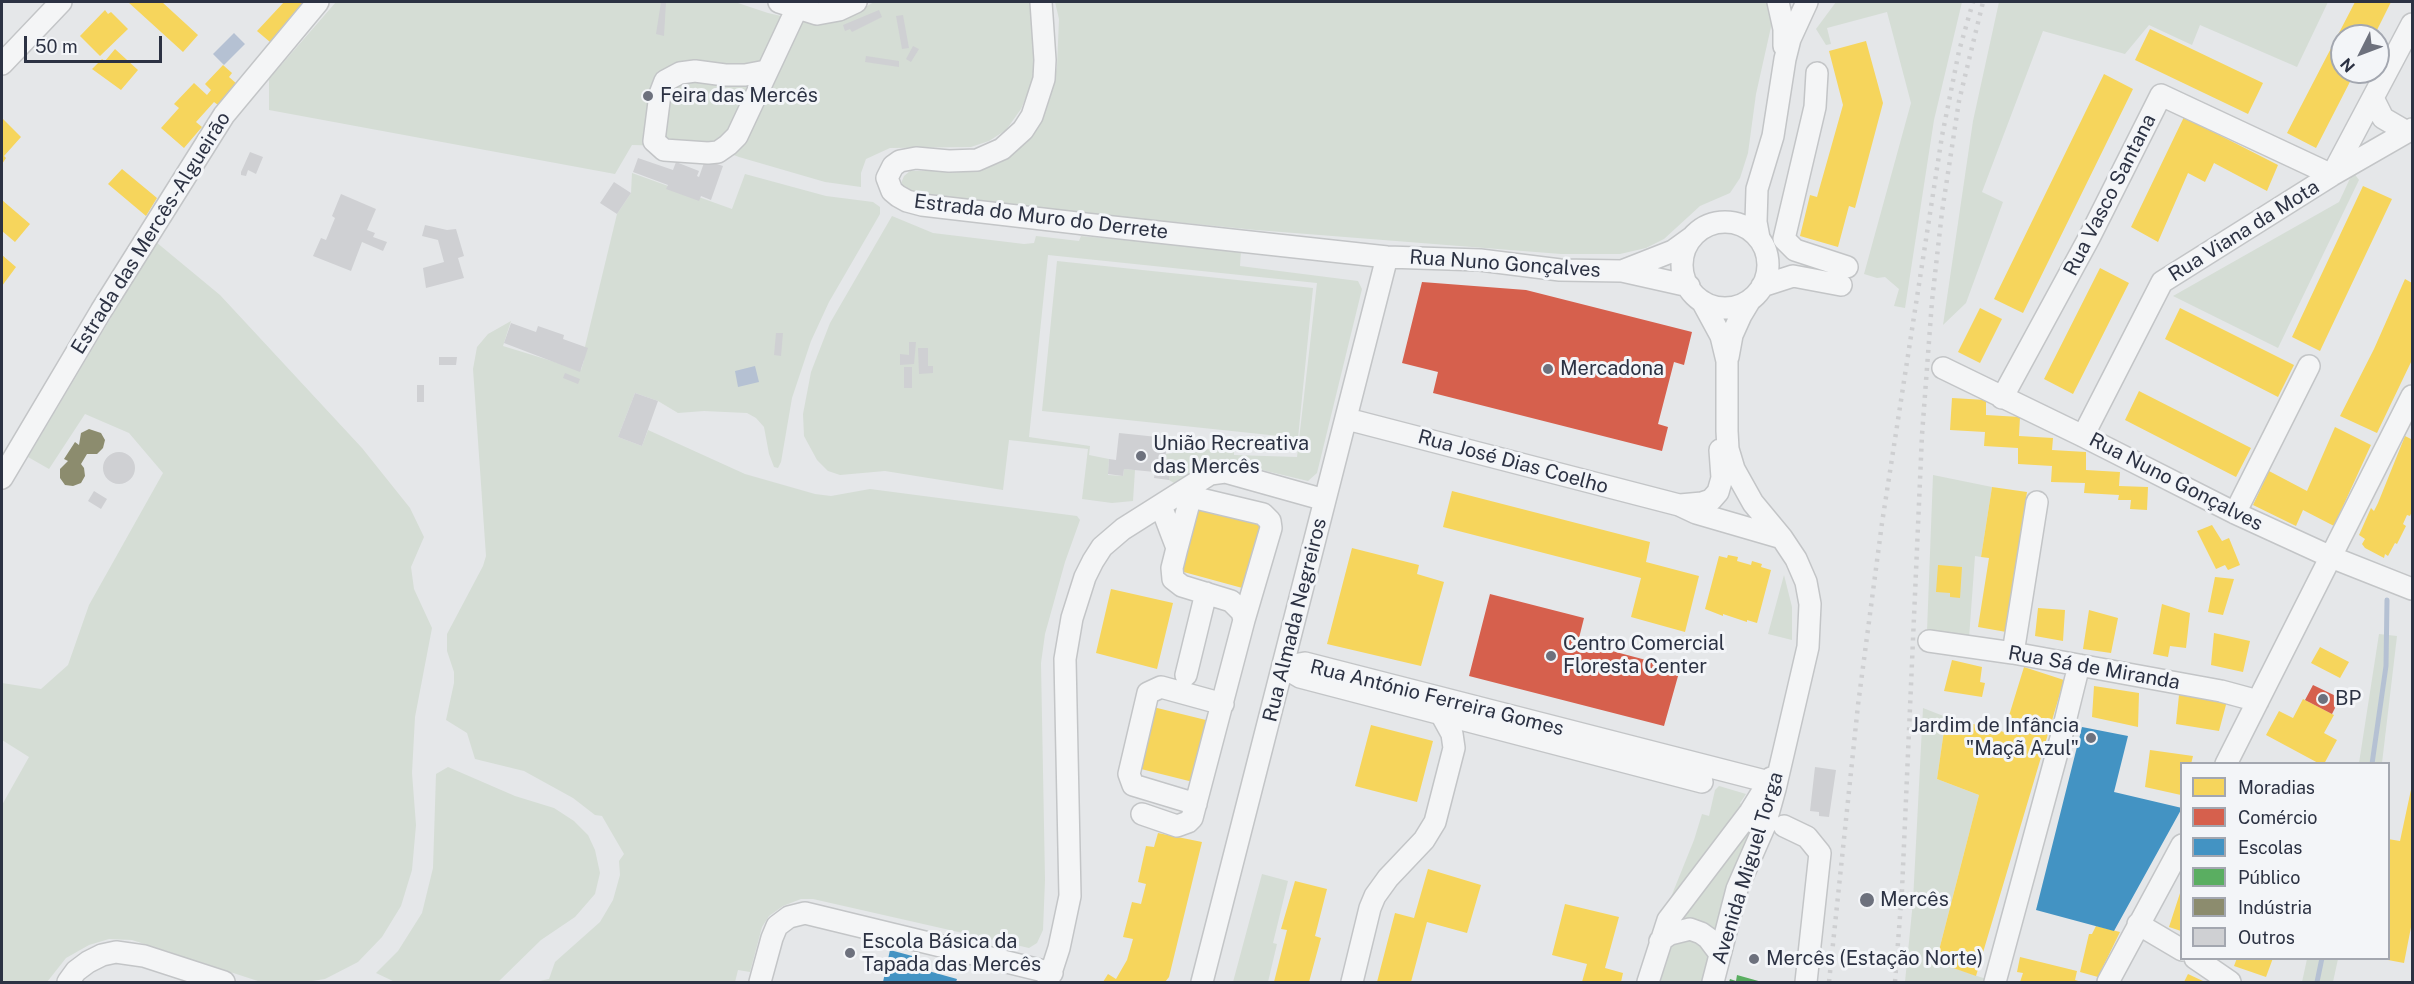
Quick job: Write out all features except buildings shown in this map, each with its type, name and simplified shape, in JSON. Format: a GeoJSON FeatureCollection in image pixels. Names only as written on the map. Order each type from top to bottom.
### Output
{"type":"FeatureCollection","features":[{"type":"Feature","properties":{"kind":"street"},"geometry":{"type":"LineString","coordinates":[[2,63],[61,2]]}},
{"type":"Feature","properties":{"kind":"street","name":"Estrada das Mercês-Algueirão"},"geometry":{"type":"LineString","coordinates":[[2,478],[101,311],[224,115],[318,2]]}},
{"type":"Feature","properties":{"kind":"street"},"geometry":{"type":"LineString","coordinates":[[766,71],[745,75],[725,75],[695,71],[680,73],[665,81],[660,94],[654,141],[664,150],[708,153],[723,149],[737,136],[766,71],[788,5],[817,14],[829,13],[856,2]]}},
{"type":"Feature","properties":{"kind":"street","name":"Estrada do Muro do Derrete"},"geometry":{"type":"LineString","coordinates":[[1041,2],[1046,60],[1044,80],[1032,116],[1023,130],[1002,149],[977,160],[949,161],[916,158],[900,161],[887,178],[892,190],[898,196],[907,201],[944,208],[1387,257]]}},
{"type":"Feature","properties":{"kind":"street"},"geometry":{"type":"LineString","coordinates":[[1778,2],[1784,29],[1785,59]]}},
{"type":"Feature","properties":{"kind":"street"},"geometry":{"type":"LineString","coordinates":[[1784,29],[1798,2]]}},
{"type":"Feature","properties":{"kind":"street"},"geometry":{"type":"LineString","coordinates":[[1756,293],[1768,263],[1756,222],[1757,189],[1773,136],[1785,59],[1793,31],[1807,2]]}},
{"type":"Feature","properties":{"kind":"street"},"geometry":{"type":"LineString","coordinates":[[1785,59],[1820,2]]}},
{"type":"Feature","properties":{"kind":"street"},"geometry":{"type":"LineString","coordinates":[[2332,175],[2412,24]]}},
{"type":"Feature","properties":{"kind":"street"},"geometry":{"type":"LineString","coordinates":[[1757,189],[1716,223],[1703,228],[1692,238],[1684,251],[1682,263],[1684,276],[1696,293],[1716,307],[1727,308],[1793,276],[1844,276],[1795,250],[1784,239],[1815,107],[1816,73]]}},
{"type":"Feature","properties":{"kind":"street","name":"Rua Vasco Santana"},"geometry":{"type":"LineString","coordinates":[[2002,398],[2089,238],[2161,95],[2332,175]]}},
{"type":"Feature","properties":{"kind":"street"},"geometry":{"type":"LineString","coordinates":[[2373,98],[2383,118],[2410,131]]}},
{"type":"Feature","properties":{"kind":"street","name":"Rua Viana da Mota"},"geometry":{"type":"LineString","coordinates":[[2084,436],[2162,282],[2332,175],[2410,131]]}},
{"type":"Feature","properties":{"kind":"street"},"geometry":{"type":"LineString","coordinates":[[1716,223],[1731,222],[1743,226],[1793,276]]}},
{"type":"Feature","properties":{"kind":"street","name":"Rua Nuno Gonçalves"},"geometry":{"type":"LineString","coordinates":[[1622,271],[1673,251],[1692,238]]}},
{"type":"Feature","properties":{"kind":"street","name":"Rua Nuno Gonçalves"},"geometry":{"type":"LineString","coordinates":[[1387,257],[1480,261],[1560,270],[1622,271],[1696,293]]}},
{"type":"Feature","properties":{"kind":"street","name":"Rua Almada Negreiros"},"geometry":{"type":"LineString","coordinates":[[1202,982],[1387,257]]}},
{"type":"Feature","properties":{"kind":"street","name":"Avenida Miguel Torga"},"geometry":{"type":"LineString","coordinates":[[1696,293],[1721,336],[1727,361]]}},
{"type":"Feature","properties":{"kind":"street","name":"Avenida Miguel Torga"},"geometry":{"type":"LineString","coordinates":[[1713,982],[1737,889],[1765,825],[1805,665],[1811,625],[1806,582],[1796,560],[1782,538],[1753,503],[1734,469],[1728,449],[1727,361],[1732,335],[1740,315],[1756,293]]}},
{"type":"Feature","properties":{"kind":"street"},"geometry":{"type":"LineString","coordinates":[[2235,513],[2309,366]]}},
{"type":"Feature","properties":{"kind":"street","name":"Rua Nuno Gonçalves"},"geometry":{"type":"LineString","coordinates":[[1943,368],[2084,436],[2235,513],[2331,557],[2412,589]]}},
{"type":"Feature","properties":{"kind":"street"},"geometry":{"type":"LineString","coordinates":[[2227,762],[2412,396]]}},
{"type":"Feature","properties":{"kind":"street","name":"Rua José Dias Coelho"},"geometry":{"type":"LineString","coordinates":[[1679,505],[1711,500],[1721,486],[1719,427],[1726,407]]}},
{"type":"Feature","properties":{"kind":"street","name":"Rua José Dias Coelho"},"geometry":{"type":"LineString","coordinates":[[1347,419],[1679,505],[1696,513],[1782,538]]}},
{"type":"Feature","properties":{"kind":"street"},"geometry":{"type":"LineString","coordinates":[[760,982],[771,938],[777,926],[789,917],[805,913],[1050,978],[1065,928],[1070,896],[1065,659],[1072,618],[1085,577],[1102,547],[1123,530],[1204,477],[1220,472],[1325,500]]}},
{"type":"Feature","properties":{"kind":"street"},"geometry":{"type":"LineString","coordinates":[[1142,814],[1177,826],[1183,825],[1192,818],[1244,620],[1271,528],[1270,521],[1263,514],[1197,498],[1189,503],[1172,568],[1173,579],[1182,586],[1231,601],[1242,612],[1244,620]]}},
{"type":"Feature","properties":{"kind":"street"},"geometry":{"type":"LineString","coordinates":[[2013,653],[2037,502]]}},
{"type":"Feature","properties":{"kind":"street"},"geometry":{"type":"LineString","coordinates":[[1161,506],[1177,548]]}},
{"type":"Feature","properties":{"kind":"street"},"geometry":{"type":"LineString","coordinates":[[1186,675],[1206,593]]}},
{"type":"Feature","properties":{"kind":"street","name":"Rua Sá de Miranda"},"geometry":{"type":"LineString","coordinates":[[1929,641],[2013,653],[2221,691],[2258,700]]}},
{"type":"Feature","properties":{"kind":"street"},"geometry":{"type":"LineString","coordinates":[[1995,982],[2042,812],[2079,665]]}},
{"type":"Feature","properties":{"kind":"street","name":"Rua António Ferreira Gomes"},"geometry":{"type":"LineString","coordinates":[[1283,667],[1300,677],[1443,706],[1769,782]]}},
{"type":"Feature","properties":{"kind":"street"},"geometry":{"type":"LineString","coordinates":[[1196,804],[1133,785],[1129,774],[1148,693],[1161,687],[1222,704]]}},
{"type":"Feature","properties":{"kind":"street"},"geometry":{"type":"LineString","coordinates":[[1352,982],[1375,896],[1388,878],[1424,840],[1435,822],[1454,748],[1443,706]]}},
{"type":"Feature","properties":{"kind":"street","name":"Rua António Ferreira Gomes"},"geometry":{"type":"LineString","coordinates":[[1443,706],[1702,782]]}},
{"type":"Feature","properties":{"kind":"street","name":"Avenida Miguel Torga"},"geometry":{"type":"LineString","coordinates":[[1648,982],[1668,920],[1750,812],[1769,782],[1782,753]]}},
{"type":"Feature","properties":{"kind":"street"},"geometry":{"type":"LineString","coordinates":[[1784,826],[1807,837],[1820,853],[1806,982]]}},
{"type":"Feature","properties":{"kind":"street"},"geometry":{"type":"LineString","coordinates":[[2108,982],[2180,847]]}},
{"type":"Feature","properties":{"kind":"street"},"geometry":{"type":"LineString","coordinates":[[2138,924],[2180,949]]}},
{"type":"Feature","properties":{"kind":"street"},"geometry":{"type":"LineString","coordinates":[[1660,941],[1670,934],[1690,929],[1701,933],[1720,954]]}},
{"type":"Feature","properties":{"kind":"street"},"geometry":{"type":"LineString","coordinates":[[68,982],[76,971],[88,962],[116,952],[144,956],[224,982]]}},
{"type":"Feature","properties":{"kind":"street"},"geometry":{"type":"LineString","coordinates":[[2201,960],[2230,982]]}},
{"type":"Feature","properties":{"kind":"shaded area","name":"Feira das Mercês"},"geometry":{"type":"Polygon","coordinates":[[[336,2],[735,2],[768,13],[816,24],[845,19],[874,2],[1030,2],[1034,21],[1035,51],[1032,83],[1021,109],[1006,130],[989,141],[971,147],[890,148],[866,159],[861,173],[861,187],[825,182],[712,147],[632,145],[615,174],[269,110],[269,79],[336,2]]]}},
{"type":"Feature","properties":{"kind":"shaded area"},"geometry":{"type":"Polygon","coordinates":[[[1055,2],[1769,2],[1773,18],[1756,94],[1748,153],[1740,178],[1730,193],[1700,206],[1664,239],[1646,248],[1620,254],[1561,254],[1256,230],[942,199],[910,193],[902,186],[902,181],[910,171],[974,170],[1000,163],[1026,143],[1041,122],[1051,95],[1057,66],[1059,19],[1055,2]]]}},
{"type":"Feature","properties":{"kind":"shaded area"},"geometry":{"type":"Polygon","coordinates":[[[1836,2],[1962,2],[1934,120],[1905,308],[1894,306],[1899,289],[1885,277],[1877,278],[1864,274],[1911,103],[1887,12],[1827,28],[1831,44],[1826,45],[1816,29],[1836,2]]]}},
{"type":"Feature","properties":{"kind":"shaded area"},"geometry":{"type":"Polygon","coordinates":[[[1999,2],[2328,2],[2297,67],[2200,25],[2192,45],[2149,25],[2125,54],[2043,31],[1982,192],[2003,202],[1966,303],[1943,325],[1973,121],[1999,2]]]}},
{"type":"Feature","properties":{"kind":"shaded area"},"geometry":{"type":"Polygon","coordinates":[[[2353,172],[2359,180],[2278,348],[2173,296],[2339,202],[2353,172]]]}},
{"type":"Feature","properties":{"kind":"shaded area"},"geometry":{"type":"Polygon","coordinates":[[[632,173],[732,209],[745,174],[826,196],[873,202],[880,207],[880,214],[829,302],[811,341],[792,398],[778,468],[774,467],[769,454],[764,427],[756,418],[747,413],[704,411],[678,413],[658,401],[635,393],[618,437],[642,446],[648,430],[745,474],[815,494],[831,496],[870,489],[1077,516],[1080,520],[1065,562],[1045,634],[1041,663],[1045,880],[1043,930],[1037,943],[1029,948],[813,899],[801,899],[783,906],[769,916],[762,927],[750,972],[738,970],[735,982],[534,982],[549,979],[555,962],[600,922],[613,900],[620,875],[619,861],[624,854],[602,816],[595,815],[573,798],[524,771],[475,759],[467,733],[446,720],[454,683],[454,672],[447,651],[447,634],[486,556],[473,369],[477,347],[488,334],[511,321],[503,346],[581,370],[617,214],[631,193],[632,173]]]}},
{"type":"Feature","properties":{"kind":"shaded area"},"geometry":{"type":"Polygon","coordinates":[[[892,216],[933,233],[1024,244],[1034,243],[1036,236],[1079,241],[1081,236],[1241,251],[1240,266],[1358,281],[1362,289],[1317,473],[1308,481],[1220,460],[1205,462],[1174,483],[1169,480],[1170,465],[1165,464],[1165,454],[1234,446],[1234,455],[1297,457],[1317,283],[1048,255],[1029,437],[1090,446],[1089,455],[1109,459],[1108,475],[1123,476],[1124,469],[1135,470],[1133,501],[1112,503],[1082,499],[1088,449],[1009,440],[1003,490],[885,471],[840,475],[828,471],[817,460],[804,436],[803,414],[811,372],[830,323],[892,216]]]}},
{"type":"Feature","properties":{"kind":"shaded area"},"geometry":{"type":"Polygon","coordinates":[[[156,242],[220,295],[362,448],[410,508],[424,537],[411,567],[414,589],[432,628],[415,717],[412,773],[416,825],[412,870],[401,906],[382,937],[358,962],[325,979],[306,982],[261,982],[132,940],[109,939],[89,945],[66,958],[47,982],[2,982],[2,805],[29,757],[2,740],[2,683],[41,689],[68,665],[89,605],[163,473],[129,433],[85,414],[49,469],[28,457],[156,242]]]}},
{"type":"Feature","properties":{"kind":"shaded area"},"geometry":{"type":"Polygon","coordinates":[[[1057,261],[1313,288],[1298,438],[1042,411],[1057,261]]]}},
{"type":"Feature","properties":{"kind":"shaded area"},"geometry":{"type":"Polygon","coordinates":[[[1933,475],[1992,487],[1981,557],[1975,556],[1969,638],[1927,631],[1933,475]]]}},
{"type":"Feature","properties":{"kind":"shaded area"},"geometry":{"type":"Polygon","coordinates":[[[1784,575],[1792,607],[1792,640],[1768,634],[1784,575]]]}},
{"type":"Feature","properties":{"kind":"shaded area"},"geometry":{"type":"Polygon","coordinates":[[[2379,634],[2397,636],[2382,762],[2359,762],[2379,634]]]}},
{"type":"Feature","properties":{"kind":"shaded area"},"geometry":{"type":"Polygon","coordinates":[[[1923,708],[1946,717],[1937,779],[1979,795],[1936,962],[1989,980],[1988,982],[1905,982],[1913,901],[1923,708]]]}},
{"type":"Feature","properties":{"kind":"shaded area"},"geometry":{"type":"Polygon","coordinates":[[[448,767],[515,796],[554,808],[574,821],[588,835],[595,850],[600,873],[595,894],[575,917],[541,940],[498,982],[395,982],[376,973],[398,951],[422,913],[433,868],[436,774],[448,767]]]}},
{"type":"Feature","properties":{"kind":"shaded area"},"geometry":{"type":"Polygon","coordinates":[[[1719,786],[1746,794],[1740,803],[1745,808],[1669,902],[1702,814],[1709,816],[1715,790],[1719,786]]]}},
{"type":"Feature","properties":{"kind":"shaded area"},"geometry":{"type":"Polygon","coordinates":[[[1758,819],[1718,932],[1701,921],[1691,919],[1674,921],[1758,819]]]}},
{"type":"Feature","properties":{"kind":"shaded area"},"geometry":{"type":"Polygon","coordinates":[[[1262,874],[1288,881],[1273,943],[1277,944],[1268,982],[1233,982],[1262,874]]]}},
{"type":"Feature","properties":{"kind":"shaded area"},"geometry":{"type":"Polygon","coordinates":[[[1694,938],[1710,954],[1707,982],[1655,982],[1671,942],[1694,938]]]}},
{"type":"Feature","properties":{"kind":"shaded area"},"geometry":{"type":"Polygon","coordinates":[[[2307,960],[2338,960],[2333,982],[2302,982],[2307,960]]]}},
{"type":"Feature","properties":{"kind":"water"},"geometry":{"type":"Polygon","coordinates":[[[234,33],[245,44],[224,65],[213,54],[234,33]]]}},
{"type":"Feature","properties":{"kind":"water"},"geometry":{"type":"Polygon","coordinates":[[[755,366],[759,382],[738,387],[735,371],[755,366]]]}},
{"type":"Feature","properties":{"kind":"waterway"},"geometry":{"type":"LineString","coordinates":[[2372,762],[2386,666],[2387,600]]}},
{"type":"Feature","properties":{"kind":"waterway"},"geometry":{"type":"LineString","coordinates":[[2317,982],[2322,960]]}},
{"type":"Feature","properties":{"kind":"railway"},"geometry":{"type":"LineString","coordinates":[[1829,982],[1858,705],[1882,523],[1942,136],[1959,51],[1973,2]]}},
{"type":"Feature","properties":{"kind":"railway"},"geometry":{"type":"LineString","coordinates":[[1895,982],[1902,890],[1922,435],[1932,301],[1942,212],[1959,101],[1983,2]]}},
{"type":"Feature","properties":{"kind":"place","name":"Feira das Mercês"},"geometry":{"type":"Point","coordinates":[648,96]}},
{"type":"Feature","properties":{"kind":"place","name":"Mercadona"},"geometry":{"type":"Point","coordinates":[1548,369]}},
{"type":"Feature","properties":{"kind":"place","name":"União Recreativa das Mercês"},"geometry":{"type":"Point","coordinates":[1141,456]}},
{"type":"Feature","properties":{"kind":"place","name":"Centro Comercial Floresta Center"},"geometry":{"type":"Point","coordinates":[1551,656]}},
{"type":"Feature","properties":{"kind":"place","name":"BP"},"geometry":{"type":"Point","coordinates":[2323,699]}},
{"type":"Feature","properties":{"kind":"place","name":"Jardim de Infância \"Maçã Azul\""},"geometry":{"type":"Point","coordinates":[2091,738]}},
{"type":"Feature","properties":{"kind":"place","name":"Mercês"},"geometry":{"type":"Point","coordinates":[1867,900]}},
{"type":"Feature","properties":{"kind":"place","name":"Escola Básica da Tapada das Mercês"},"geometry":{"type":"Point","coordinates":[850,953]}},
{"type":"Feature","properties":{"kind":"place","name":"Mercês (Estação Norte)"},"geometry":{"type":"Point","coordinates":[1754,959]}}]}
